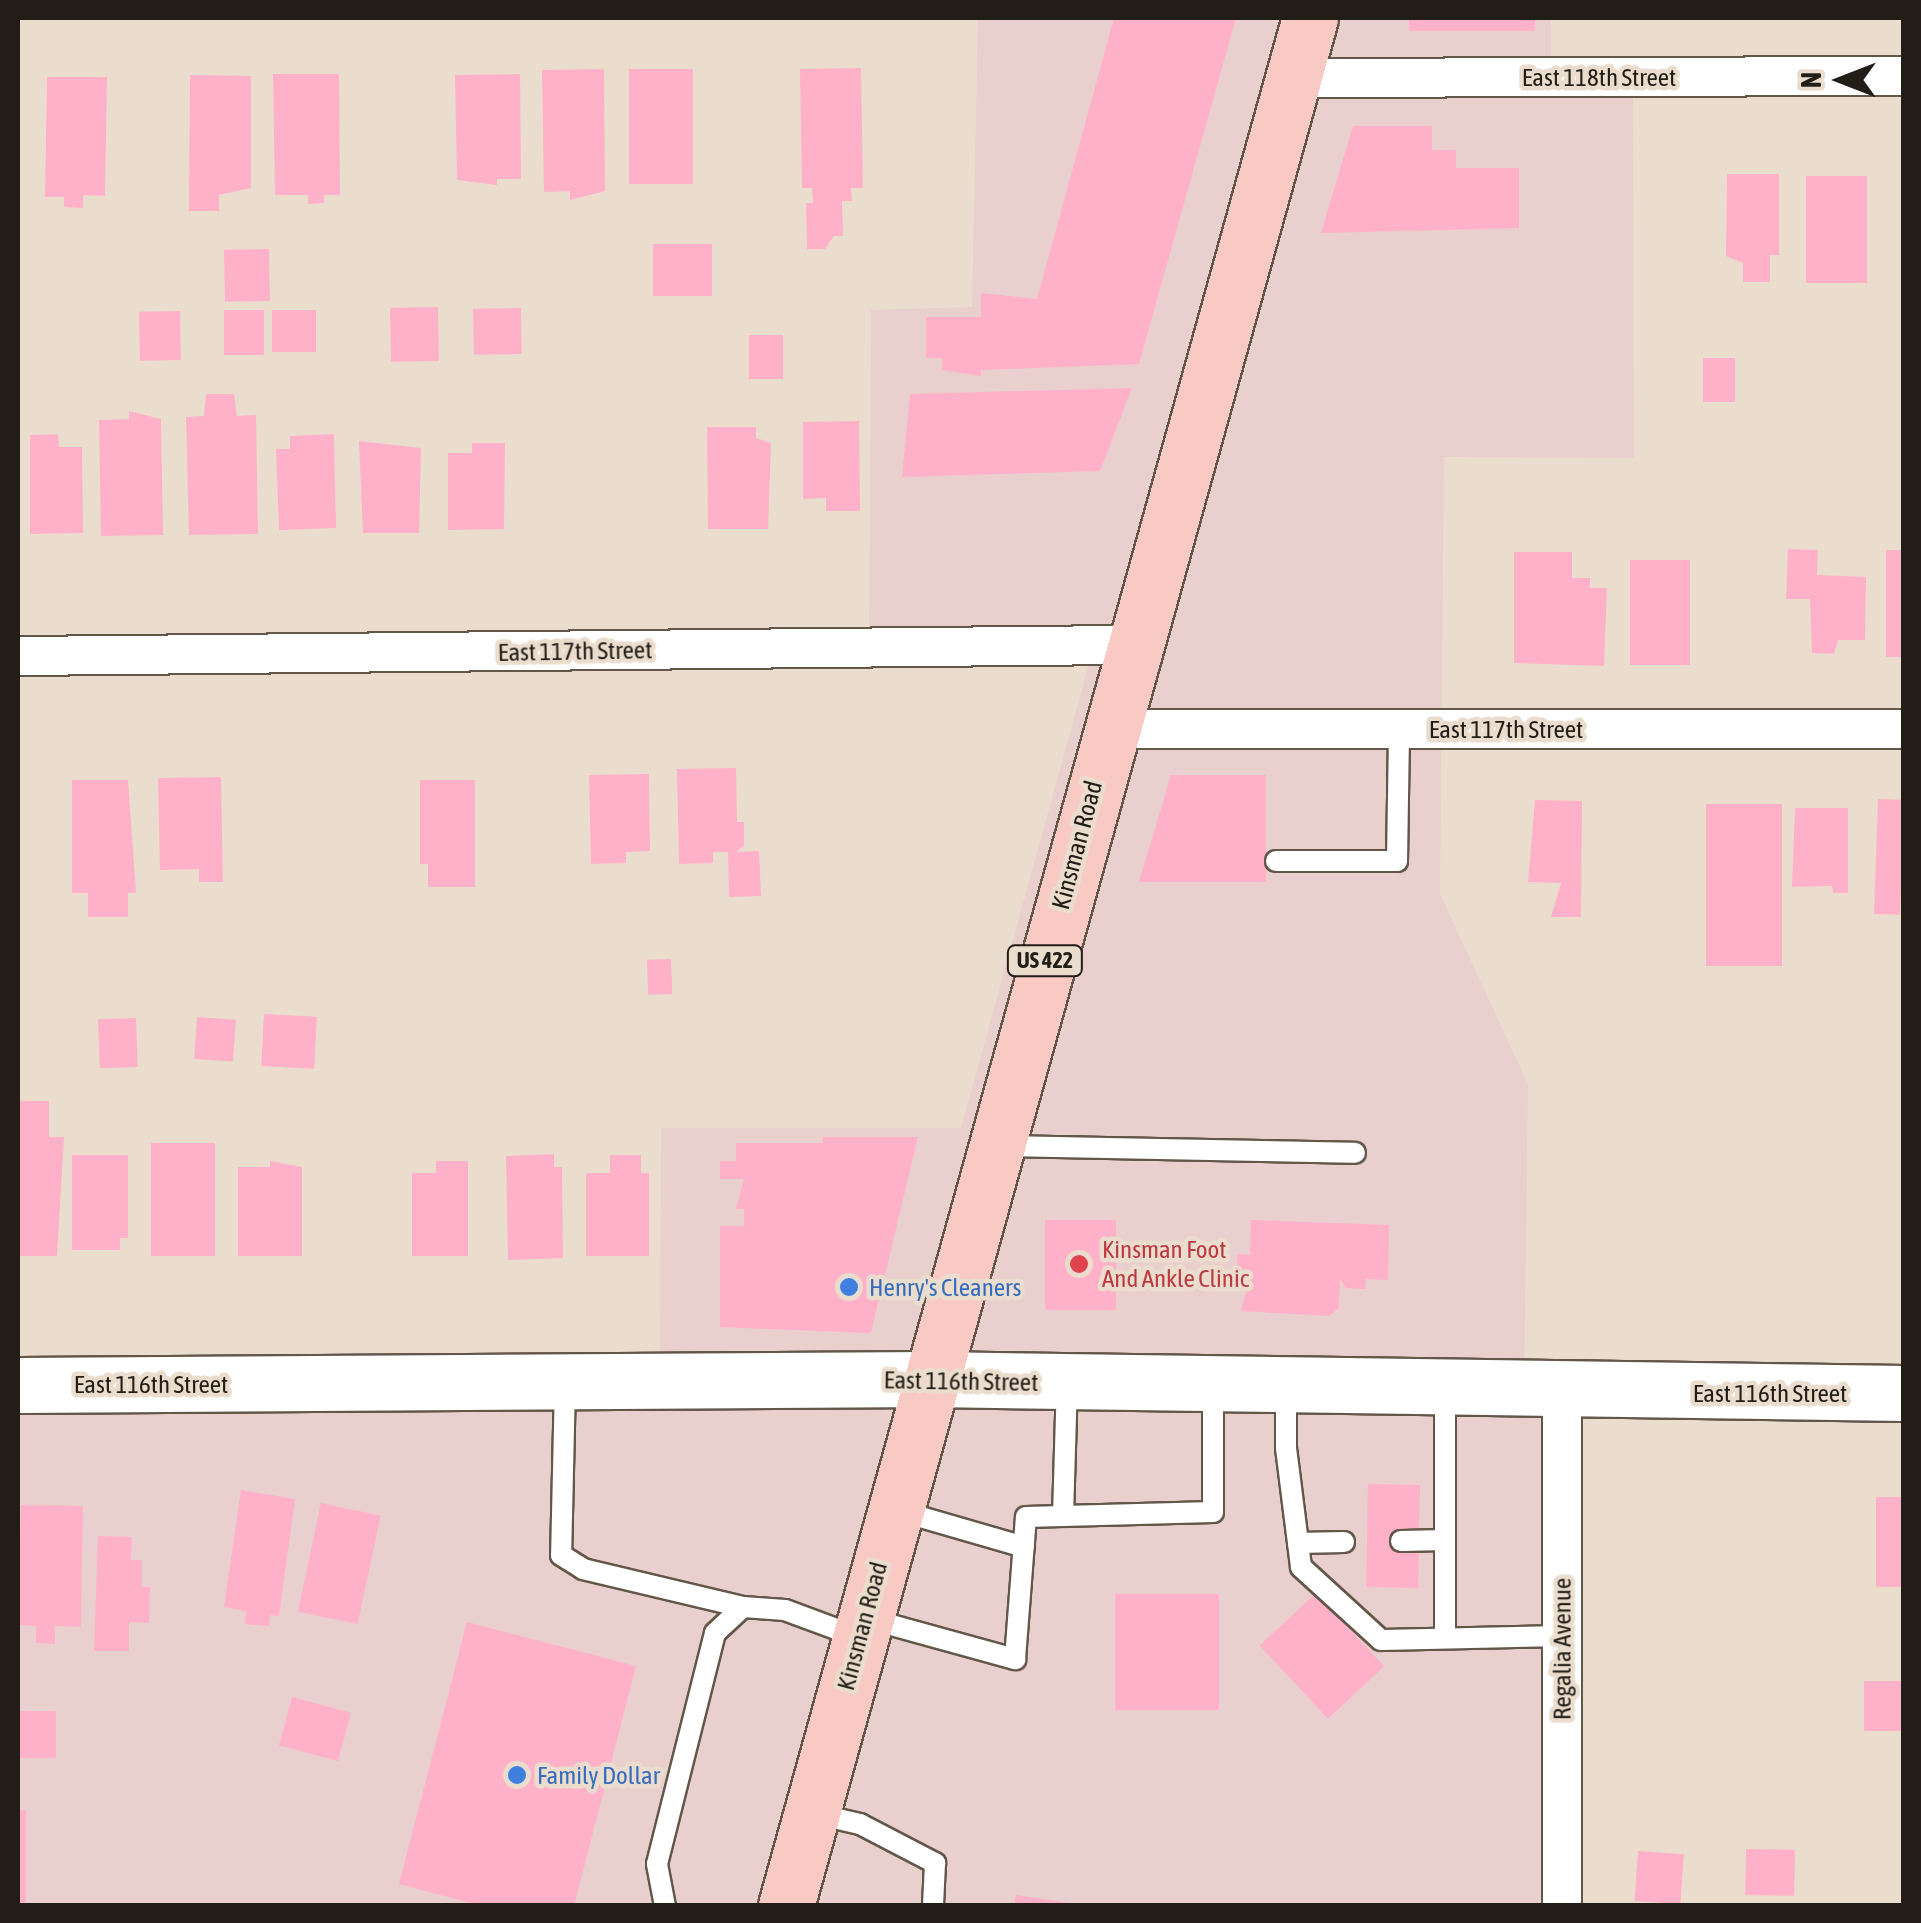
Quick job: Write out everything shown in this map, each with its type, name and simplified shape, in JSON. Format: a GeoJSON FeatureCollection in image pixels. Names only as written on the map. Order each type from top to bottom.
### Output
{"type":"FeatureCollection","features":[{"type":"Feature","properties":{"kind":"main road","name":"Kinsman Road"},"geometry":{"type":"LineString","coordinates":[[786,1906],[1108,729],[1310,18]]}},
{"type":"Feature","properties":{"kind":"main road","name":"East 116th Street"},"geometry":{"type":"LineString","coordinates":[[18,1385],[930,1379],[1562,1394],[1904,1394]]}},
{"type":"Feature","properties":{"kind":"street","name":"East 118th Street"},"geometry":{"type":"LineString","coordinates":[[1295,78],[1904,76]]}},
{"type":"Feature","properties":{"kind":"street","name":"East 117th Street"},"geometry":{"type":"LineString","coordinates":[[18,656],[1132,646]]}},
{"type":"Feature","properties":{"kind":"street","name":"East 117th Street"},"geometry":{"type":"LineString","coordinates":[[1108,729],[1904,729]]}},
{"type":"Feature","properties":{"kind":"street","name":"Regalia Avenue"},"geometry":{"type":"LineString","coordinates":[[1562,1394],[1562,1906]]}},
{"type":"Feature","properties":{"kind":"lane"},"geometry":{"type":"LineString","coordinates":[[1276,861],[1397,861],[1399,729]]}},
{"type":"Feature","properties":{"kind":"lane"},"geometry":{"type":"LineString","coordinates":[[994,1146],[1355,1153]]}},
{"type":"Feature","properties":{"kind":"lane"},"geometry":{"type":"LineString","coordinates":[[566,1382],[557,1517],[561,1554],[583,1570],[742,1608],[784,1610],[1014,1658],[1026,1517],[1213,1512],[1213,1386]]}},
{"type":"Feature","properties":{"kind":"lane"},"geometry":{"type":"LineString","coordinates":[[1063,1516],[1068,1382]]}},
{"type":"Feature","properties":{"kind":"lane"},"geometry":{"type":"LineString","coordinates":[[1286,1387],[1286,1448],[1302,1567],[1381,1640],[1562,1636]]}},
{"type":"Feature","properties":{"kind":"lane"},"geometry":{"type":"LineString","coordinates":[[1444,1390],[1444,1638]]}},
{"type":"Feature","properties":{"kind":"lane"},"geometry":{"type":"LineString","coordinates":[[894,1509],[1024,1548]]}},
{"type":"Feature","properties":{"kind":"lane"},"geometry":{"type":"LineString","coordinates":[[1401,1541],[1444,1540]]}},
{"type":"Feature","properties":{"kind":"lane"},"geometry":{"type":"LineString","coordinates":[[1298,1543],[1344,1542]]}},
{"type":"Feature","properties":{"kind":"lane"},"geometry":{"type":"LineString","coordinates":[[665,1906],[657,1864],[715,1633],[742,1608]]}},
{"type":"Feature","properties":{"kind":"lane"},"geometry":{"type":"LineString","coordinates":[[812,1812],[860,1824],[936,1863],[933,1906]]}},
{"type":"Feature","properties":{"kind":"shaded area"},"geometry":{"type":"Polygon","coordinates":[[[978,18],[1551,18],[1551,77],[1633,77],[1634,458],[1444,457],[1440,894],[1528,1084],[1524,1392],[1562,1393],[1562,1905],[18,1905],[18,1385],[660,1380],[661,1128],[961,1128],[1089,664],[869,669],[871,310],[972,307],[978,18]]]}},
{"type":"Feature","properties":{"kind":"building"},"geometry":{"type":"Polygon","coordinates":[[[1114,18],[1236,18],[1139,364],[981,370],[981,376],[942,370],[942,358],[926,358],[926,317],[981,317],[981,293],[1037,299],[1114,18]]]}},
{"type":"Feature","properties":{"kind":"building"},"geometry":{"type":"Polygon","coordinates":[[[1409,18],[1535,18],[1535,31],[1409,31],[1409,18]]]}},
{"type":"Feature","properties":{"kind":"building"},"geometry":{"type":"Polygon","coordinates":[[[861,68],[863,188],[851,188],[852,201],[842,201],[843,236],[834,236],[825,249],[807,249],[806,203],[813,203],[812,188],[802,188],[800,69],[861,68]]]}},
{"type":"Feature","properties":{"kind":"building"},"geometry":{"type":"Polygon","coordinates":[[[604,69],[605,191],[570,200],[570,191],[544,192],[542,70],[604,69]]]}},
{"type":"Feature","properties":{"kind":"building"},"geometry":{"type":"Polygon","coordinates":[[[629,69],[693,69],[693,184],[629,184],[629,69]]]}},
{"type":"Feature","properties":{"kind":"building"},"geometry":{"type":"Polygon","coordinates":[[[273,74],[339,74],[340,195],[324,195],[324,203],[308,204],[308,195],[275,195],[273,74]]]}},
{"type":"Feature","properties":{"kind":"building"},"geometry":{"type":"Polygon","coordinates":[[[520,74],[521,179],[497,179],[497,185],[457,180],[455,75],[520,74]]]}},
{"type":"Feature","properties":{"kind":"building"},"geometry":{"type":"Polygon","coordinates":[[[190,75],[251,76],[251,188],[219,195],[219,211],[189,211],[190,75]]]}},
{"type":"Feature","properties":{"kind":"building"},"geometry":{"type":"Polygon","coordinates":[[[47,77],[107,77],[105,196],[83,195],[83,208],[64,207],[64,197],[45,197],[47,77]]]}},
{"type":"Feature","properties":{"kind":"building"},"geometry":{"type":"Polygon","coordinates":[[[1353,126],[1432,126],[1432,150],[1456,150],[1456,168],[1519,168],[1519,228],[1321,233],[1353,126]]]}},
{"type":"Feature","properties":{"kind":"building"},"geometry":{"type":"Polygon","coordinates":[[[1727,174],[1779,174],[1779,255],[1770,255],[1770,282],[1743,282],[1743,263],[1726,256],[1727,174]]]}},
{"type":"Feature","properties":{"kind":"building"},"geometry":{"type":"Polygon","coordinates":[[[1806,176],[1867,176],[1867,283],[1806,283],[1806,176]]]}},
{"type":"Feature","properties":{"kind":"building"},"geometry":{"type":"Polygon","coordinates":[[[653,244],[712,244],[712,296],[653,296],[653,244]]]}},
{"type":"Feature","properties":{"kind":"building"},"geometry":{"type":"Polygon","coordinates":[[[269,249],[270,301],[225,302],[224,250],[269,249]]]}},
{"type":"Feature","properties":{"kind":"building"},"geometry":{"type":"Polygon","coordinates":[[[438,307],[439,361],[391,362],[390,308],[438,307]]]}},
{"type":"Feature","properties":{"kind":"building"},"geometry":{"type":"Polygon","coordinates":[[[521,308],[522,354],[474,355],[473,309],[521,308]]]}},
{"type":"Feature","properties":{"kind":"building"},"geometry":{"type":"Polygon","coordinates":[[[224,310],[264,310],[264,355],[224,355],[224,310]]]}},
{"type":"Feature","properties":{"kind":"building"},"geometry":{"type":"Polygon","coordinates":[[[272,310],[316,310],[316,352],[272,352],[272,310]]]}},
{"type":"Feature","properties":{"kind":"building"},"geometry":{"type":"Polygon","coordinates":[[[180,311],[181,360],[140,361],[139,312],[180,311]]]}},
{"type":"Feature","properties":{"kind":"building"},"geometry":{"type":"Polygon","coordinates":[[[749,335],[783,335],[783,379],[749,379],[749,335]]]}},
{"type":"Feature","properties":{"kind":"building"},"geometry":{"type":"Polygon","coordinates":[[[1703,358],[1735,358],[1735,402],[1703,402],[1703,358]]]}},
{"type":"Feature","properties":{"kind":"building"},"geometry":{"type":"Polygon","coordinates":[[[1132,388],[1100,471],[902,477],[910,394],[1132,388]]]}},
{"type":"Feature","properties":{"kind":"building"},"geometry":{"type":"Polygon","coordinates":[[[206,394],[234,394],[237,416],[256,415],[258,534],[189,535],[186,417],[204,416],[206,394]]]}},
{"type":"Feature","properties":{"kind":"building"},"geometry":{"type":"Polygon","coordinates":[[[129,411],[161,419],[163,535],[101,536],[99,420],[129,419],[129,411]]]}},
{"type":"Feature","properties":{"kind":"building"},"geometry":{"type":"Polygon","coordinates":[[[859,421],[860,511],[826,511],[826,498],[803,499],[803,422],[859,421]]]}},
{"type":"Feature","properties":{"kind":"building"},"geometry":{"type":"Polygon","coordinates":[[[707,427],[756,427],[756,438],[771,443],[768,529],[708,529],[707,427]]]}},
{"type":"Feature","properties":{"kind":"building"},"geometry":{"type":"Polygon","coordinates":[[[58,434],[59,447],[82,447],[83,533],[30,534],[30,435],[58,434]]]}},
{"type":"Feature","properties":{"kind":"building"},"geometry":{"type":"Polygon","coordinates":[[[334,434],[336,528],[279,530],[276,449],[290,449],[290,436],[334,434]]]}},
{"type":"Feature","properties":{"kind":"building"},"geometry":{"type":"Polygon","coordinates":[[[359,441],[421,448],[419,533],[363,533],[359,441]]]}},
{"type":"Feature","properties":{"kind":"building"},"geometry":{"type":"Polygon","coordinates":[[[472,443],[505,443],[504,529],[448,530],[448,453],[472,453],[472,443]]]}},
{"type":"Feature","properties":{"kind":"building"},"geometry":{"type":"Polygon","coordinates":[[[1788,549],[1818,550],[1817,575],[1866,577],[1865,640],[1838,640],[1834,654],[1812,653],[1810,599],[1786,599],[1788,549]]]}},
{"type":"Feature","properties":{"kind":"building"},"geometry":{"type":"Polygon","coordinates":[[[1886,550],[1904,550],[1904,657],[1886,657],[1886,550]]]}},
{"type":"Feature","properties":{"kind":"building"},"geometry":{"type":"Polygon","coordinates":[[[1514,552],[1572,552],[1572,578],[1590,578],[1590,588],[1607,588],[1604,666],[1514,663],[1514,552]]]}},
{"type":"Feature","properties":{"kind":"building"},"geometry":{"type":"Polygon","coordinates":[[[1630,560],[1690,560],[1690,665],[1630,665],[1630,560]]]}},
{"type":"Feature","properties":{"kind":"building"},"geometry":{"type":"Polygon","coordinates":[[[736,768],[737,822],[744,822],[744,846],[736,852],[759,851],[761,896],[729,897],[728,852],[713,852],[713,863],[679,864],[677,769],[736,768]]]}},
{"type":"Feature","properties":{"kind":"building"},"geometry":{"type":"Polygon","coordinates":[[[649,774],[650,851],[626,852],[626,863],[591,864],[589,775],[649,774]]]}},
{"type":"Feature","properties":{"kind":"building"},"geometry":{"type":"Polygon","coordinates":[[[1171,775],[1266,775],[1266,882],[1139,882],[1171,775]]]}},
{"type":"Feature","properties":{"kind":"building"},"geometry":{"type":"Polygon","coordinates":[[[221,777],[223,882],[199,882],[199,869],[160,870],[158,778],[221,777]]]}},
{"type":"Feature","properties":{"kind":"building"},"geometry":{"type":"Polygon","coordinates":[[[72,780],[128,780],[136,893],[128,893],[128,917],[88,917],[88,893],[72,893],[72,780]]]}},
{"type":"Feature","properties":{"kind":"building"},"geometry":{"type":"Polygon","coordinates":[[[420,780],[475,780],[475,887],[428,887],[428,864],[420,864],[420,780]]]}},
{"type":"Feature","properties":{"kind":"building"},"geometry":{"type":"Polygon","coordinates":[[[1878,799],[1904,800],[1900,915],[1874,914],[1878,799]]]}},
{"type":"Feature","properties":{"kind":"building"},"geometry":{"type":"Polygon","coordinates":[[[1535,800],[1582,801],[1581,917],[1551,917],[1561,883],[1528,882],[1535,800]]]}},
{"type":"Feature","properties":{"kind":"building"},"geometry":{"type":"Polygon","coordinates":[[[1706,804],[1782,804],[1782,966],[1706,966],[1706,804]]]}},
{"type":"Feature","properties":{"kind":"building"},"geometry":{"type":"Polygon","coordinates":[[[1795,808],[1848,808],[1848,893],[1833,893],[1832,886],[1792,887],[1795,808]]]}},
{"type":"Feature","properties":{"kind":"building"},"geometry":{"type":"Polygon","coordinates":[[[671,959],[672,994],[648,995],[647,960],[671,959]]]}},
{"type":"Feature","properties":{"kind":"building"},"geometry":{"type":"Polygon","coordinates":[[[264,1014],[317,1017],[314,1069],[261,1066],[264,1014]]]}},
{"type":"Feature","properties":{"kind":"building"},"geometry":{"type":"Polygon","coordinates":[[[197,1017],[236,1020],[233,1062],[194,1059],[197,1017]]]}},
{"type":"Feature","properties":{"kind":"building"},"geometry":{"type":"Polygon","coordinates":[[[136,1018],[138,1067],[100,1068],[98,1019],[136,1018]]]}},
{"type":"Feature","properties":{"kind":"building"},"geometry":{"type":"Polygon","coordinates":[[[18,1101],[49,1101],[49,1137],[64,1137],[57,1256],[18,1256],[18,1101]]]}},
{"type":"Feature","properties":{"kind":"building"},"geometry":{"type":"Polygon","coordinates":[[[823,1137],[918,1137],[871,1333],[720,1327],[720,1226],[744,1226],[744,1209],[736,1209],[744,1179],[720,1179],[720,1161],[736,1161],[736,1143],[823,1143],[823,1137]]]}},
{"type":"Feature","properties":{"kind":"building"},"geometry":{"type":"Polygon","coordinates":[[[151,1143],[215,1143],[215,1256],[151,1256],[151,1143]]]}},
{"type":"Feature","properties":{"kind":"building"},"geometry":{"type":"Polygon","coordinates":[[[554,1154],[554,1167],[562,1167],[563,1258],[508,1260],[506,1156],[554,1154]]]}},
{"type":"Feature","properties":{"kind":"building"},"geometry":{"type":"Polygon","coordinates":[[[72,1155],[128,1155],[128,1238],[120,1238],[120,1250],[72,1250],[72,1155]]]}},
{"type":"Feature","properties":{"kind":"building"},"geometry":{"type":"Polygon","coordinates":[[[610,1155],[641,1155],[641,1173],[649,1173],[649,1256],[586,1256],[586,1173],[610,1173],[610,1155]]]}},
{"type":"Feature","properties":{"kind":"building"},"geometry":{"type":"Polygon","coordinates":[[[270,1161],[302,1167],[302,1256],[238,1256],[238,1167],[270,1167],[270,1161]]]}},
{"type":"Feature","properties":{"kind":"building"},"geometry":{"type":"Polygon","coordinates":[[[436,1161],[468,1161],[468,1256],[412,1256],[412,1173],[436,1173],[436,1161]]]}},
{"type":"Feature","properties":{"kind":"building"},"geometry":{"type":"Polygon","coordinates":[[[1045,1220],[1116,1220],[1116,1310],[1045,1310],[1045,1220]]]}},
{"type":"Feature","properties":{"kind":"building"},"geometry":{"type":"Polygon","coordinates":[[[1251,1220],[1389,1225],[1388,1280],[1366,1279],[1365,1289],[1346,1288],[1340,1279],[1339,1308],[1329,1316],[1241,1311],[1250,1277],[1236,1277],[1237,1254],[1250,1255],[1251,1220]]]}},
{"type":"Feature","properties":{"kind":"building"},"geometry":{"type":"Polygon","coordinates":[[[1368,1484],[1420,1485],[1418,1588],[1366,1587],[1368,1484]]]}},
{"type":"Feature","properties":{"kind":"building"},"geometry":{"type":"Polygon","coordinates":[[[241,1490],[295,1499],[279,1616],[270,1615],[269,1626],[245,1624],[246,1611],[224,1607],[241,1490]]]}},
{"type":"Feature","properties":{"kind":"building"},"geometry":{"type":"Polygon","coordinates":[[[1876,1497],[1904,1497],[1904,1587],[1876,1587],[1876,1497]]]}},
{"type":"Feature","properties":{"kind":"building"},"geometry":{"type":"Polygon","coordinates":[[[321,1503],[381,1516],[358,1624],[298,1612],[321,1503]]]}},
{"type":"Feature","properties":{"kind":"building"},"geometry":{"type":"Polygon","coordinates":[[[21,1505],[83,1506],[81,1627],[55,1626],[55,1644],[36,1643],[36,1626],[18,1625],[21,1505]]]}},
{"type":"Feature","properties":{"kind":"building"},"geometry":{"type":"Polygon","coordinates":[[[98,1536],[132,1537],[131,1560],[142,1560],[142,1587],[150,1587],[149,1623],[129,1622],[129,1651],[94,1651],[98,1536]]]}},
{"type":"Feature","properties":{"kind":"building"},"geometry":{"type":"Polygon","coordinates":[[[1316,1593],[1384,1666],[1328,1719],[1260,1646],[1316,1593]]]}},
{"type":"Feature","properties":{"kind":"building"},"geometry":{"type":"Polygon","coordinates":[[[1115,1594],[1219,1594],[1219,1710],[1115,1710],[1115,1594]]]}},
{"type":"Feature","properties":{"kind":"building","name":"Family Dollar"},"geometry":{"type":"Polygon","coordinates":[[[467,1622],[636,1666],[574,1906],[482,1906],[399,1884],[467,1622]]]}},
{"type":"Feature","properties":{"kind":"building"},"geometry":{"type":"Polygon","coordinates":[[[1864,1681],[1904,1681],[1904,1731],[1864,1731],[1864,1681]]]}},
{"type":"Feature","properties":{"kind":"building"},"geometry":{"type":"Polygon","coordinates":[[[292,1697],[351,1713],[338,1761],[279,1745],[292,1697]]]}},
{"type":"Feature","properties":{"kind":"building"},"geometry":{"type":"Polygon","coordinates":[[[18,1711],[56,1711],[56,1758],[18,1758],[18,1711]]]}},
{"type":"Feature","properties":{"kind":"building"},"geometry":{"type":"Polygon","coordinates":[[[18,1810],[26,1810],[26,1906],[18,1906],[18,1810]]]}},
{"type":"Feature","properties":{"kind":"building"},"geometry":{"type":"Polygon","coordinates":[[[1746,1849],[1795,1850],[1794,1896],[1745,1895],[1746,1849]]]}},
{"type":"Feature","properties":{"kind":"building"},"geometry":{"type":"Polygon","coordinates":[[[1638,1851],[1684,1854],[1680,1904],[1635,1901],[1638,1851]]]}},
{"type":"Feature","properties":{"kind":"building"},"geometry":{"type":"Polygon","coordinates":[[[1016,1895],[1069,1903],[1069,1906],[1014,1906],[1016,1895]]]}},
{"type":"Feature","properties":{"kind":"place","name":"Kinsman Foot And Ankle Clinic"},"geometry":{"type":"Point","coordinates":[1079,1264]}},
{"type":"Feature","properties":{"kind":"place","name":"Henry's Cleaners"},"geometry":{"type":"Point","coordinates":[849,1287]}},
{"type":"Feature","properties":{"kind":"place","name":"Family Dollar"},"geometry":{"type":"Point","coordinates":[517,1775]}}]}
